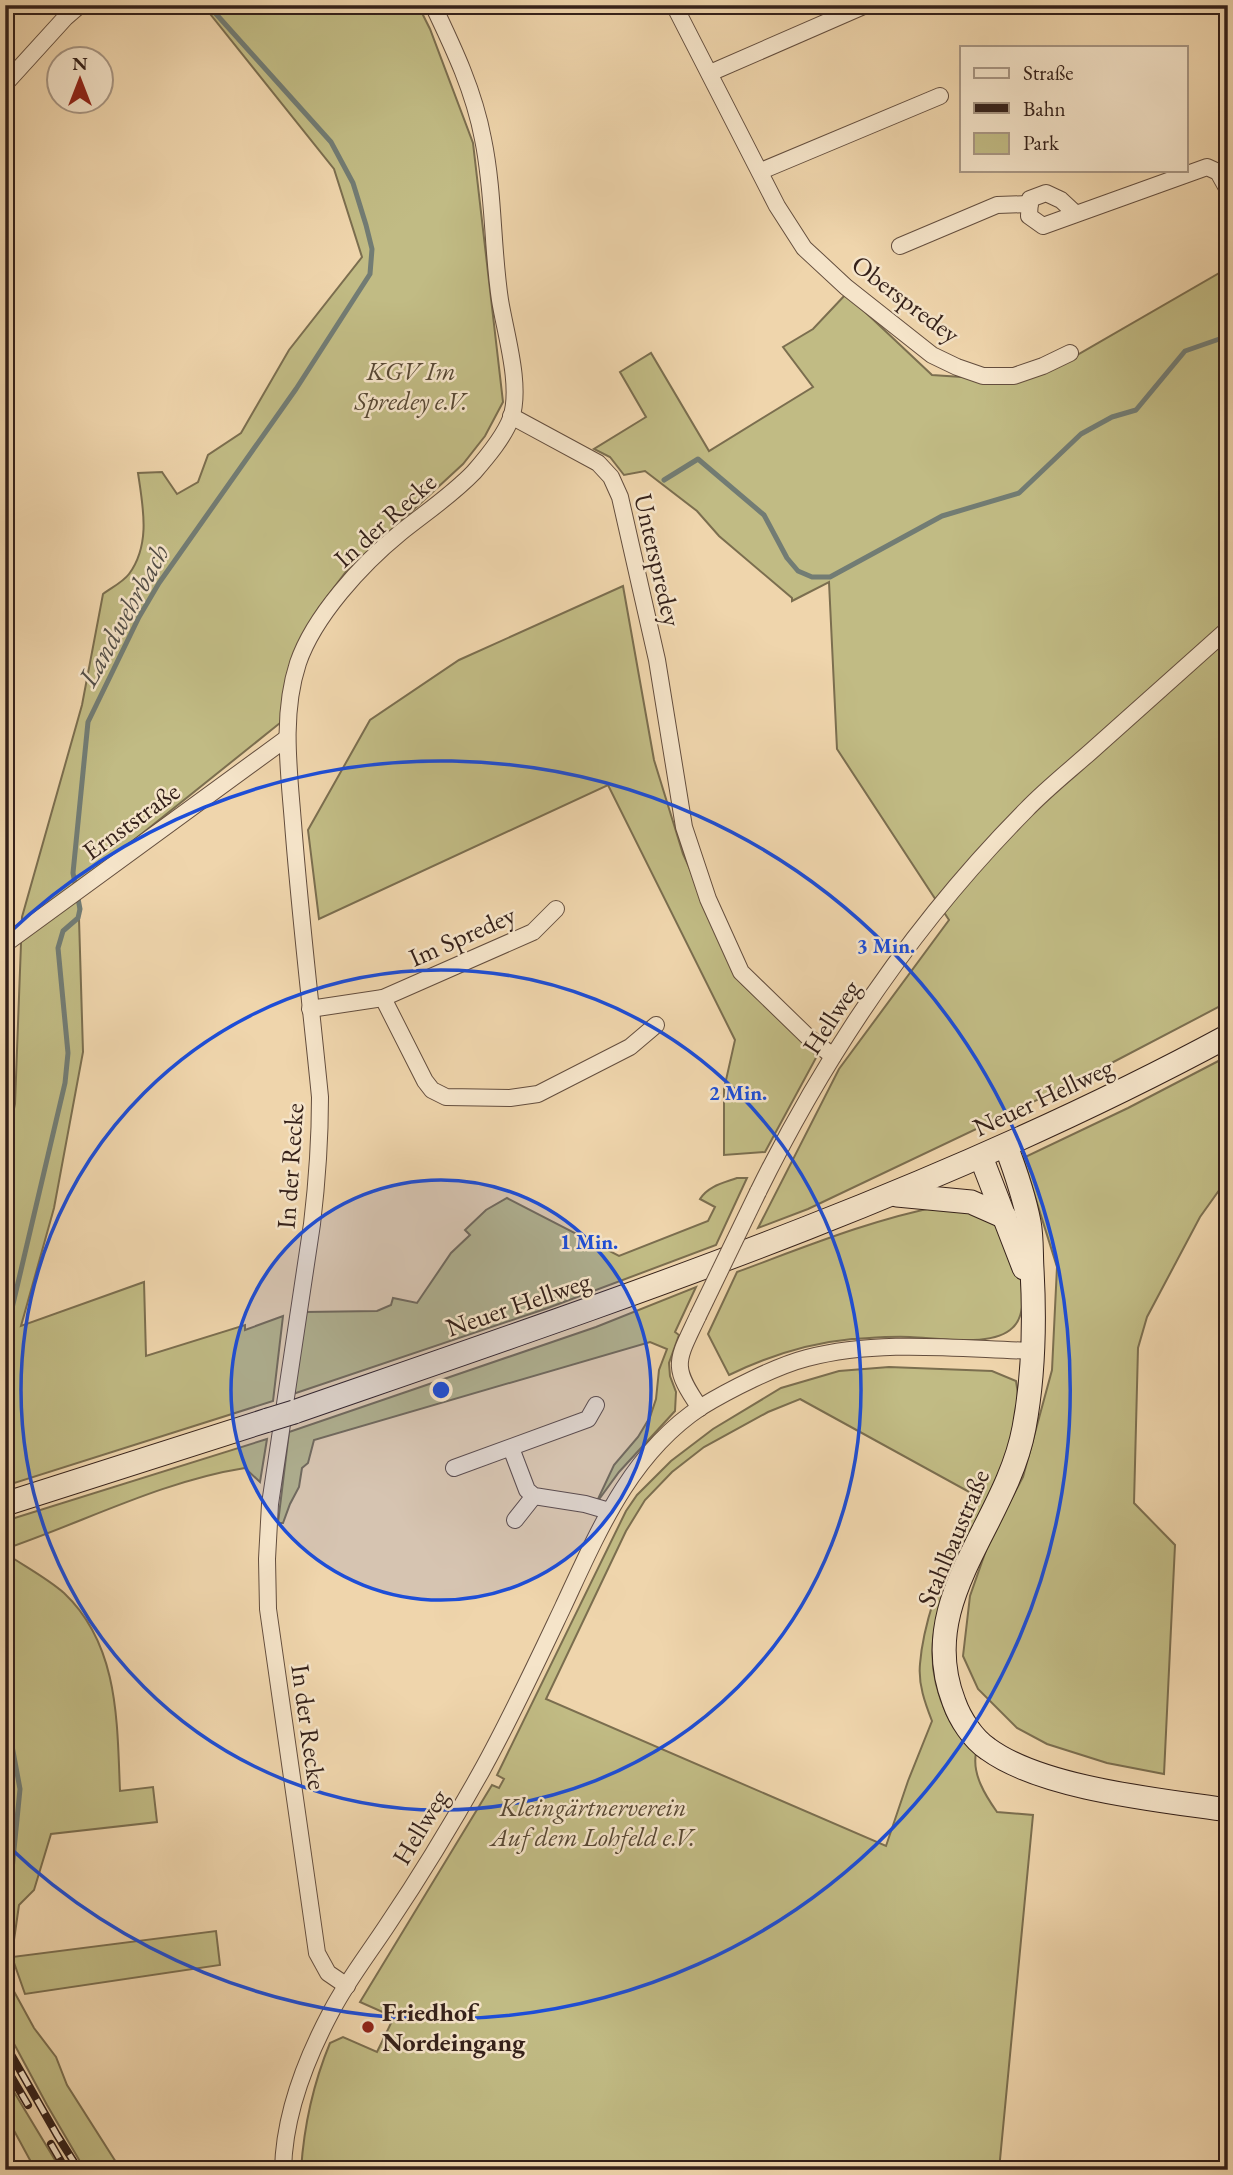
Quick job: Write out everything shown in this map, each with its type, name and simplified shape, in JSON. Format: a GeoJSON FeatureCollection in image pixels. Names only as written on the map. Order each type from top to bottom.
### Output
{"type":"FeatureCollection","features":[{"type":"Feature","properties":{"kind":"main road","name":"Neuer Hellweg"},"geometry":{"type":"LineString","coordinates":[[5,1504],[294,1412],[604,1303],[894,1195],[1150,1078],[1228,1036]]}},
{"type":"Feature","properties":{"kind":"main road","name":"Stahlbaustraße"},"geometry":{"type":"LineString","coordinates":[[1006,1146],[1030,1224],[1034,1351],[1024,1430],[1011,1473],[951,1598],[945,1622],[944,1667],[949,1690],[958,1713],[986,1749],[1036,1773],[1087,1786],[1228,1810]]}},
{"type":"Feature","properties":{"kind":"main road","name":"Stahlbaustraße"},"geometry":{"type":"LineString","coordinates":[[981,1157],[1033,1298]]}},
{"type":"Feature","properties":{"kind":"main road"},"geometry":{"type":"LineString","coordinates":[[894,1195],[971,1202],[1005,1217]]}},
{"type":"Feature","properties":{"kind":"street"},"geometry":{"type":"LineString","coordinates":[[5,84],[80,5]]}},
{"type":"Feature","properties":{"kind":"street"},"geometry":{"type":"LineString","coordinates":[[433,5],[461,62],[484,142],[500,299],[510,352],[512,416]]}},
{"type":"Feature","properties":{"kind":"street","name":"Oberspredey"},"geometry":{"type":"LineString","coordinates":[[674,5],[777,206],[804,248],[846,287],[932,355],[983,376],[1014,376],[1070,353]]}},
{"type":"Feature","properties":{"kind":"street"},"geometry":{"type":"LineString","coordinates":[[710,73],[866,5]]}},
{"type":"Feature","properties":{"kind":"street"},"geometry":{"type":"LineString","coordinates":[[761,171],[940,96]]}},
{"type":"Feature","properties":{"kind":"street"},"geometry":{"type":"LineString","coordinates":[[1075,213],[1061,200],[1046,193],[1030,199],[1029,216],[1043,226],[1207,167],[1218,172],[1228,190]]}},
{"type":"Feature","properties":{"kind":"street"},"geometry":{"type":"LineString","coordinates":[[900,246],[997,205],[1030,204]]}},
{"type":"Feature","properties":{"kind":"street","name":"In der Recke"},"geometry":{"type":"LineString","coordinates":[[347,1986],[328,1973],[317,1953],[271,1640],[267,1584],[271,1495],[318,1179],[320,1097],[287,738],[298,663],[323,616],[377,553],[472,473],[503,433],[512,416]]}},
{"type":"Feature","properties":{"kind":"street","name":"Unterspredey"},"geometry":{"type":"LineString","coordinates":[[512,416],[598,463],[611,477],[621,497],[657,660],[684,828],[708,899],[741,972],[797,1028],[833,1056]]}},
{"type":"Feature","properties":{"kind":"street","name":"Hellweg"},"geometry":{"type":"LineString","coordinates":[[700,1408],[681,1381],[681,1352],[788,1132],[873,995],[919,932],[971,869],[1027,808],[1228,629]]}},
{"type":"Feature","properties":{"kind":"street","name":"Ernststraße"},"geometry":{"type":"LineString","coordinates":[[5,944],[287,738]]}},
{"type":"Feature","properties":{"kind":"street","name":"Im Spredey"},"geometry":{"type":"LineString","coordinates":[[310,1009],[383,998],[533,932],[555,909]]}},
{"type":"Feature","properties":{"kind":"street"},"geometry":{"type":"LineString","coordinates":[[383,998],[425,1081],[432,1090],[446,1097],[510,1098],[538,1094],[630,1047],[656,1025]]}},
{"type":"Feature","properties":{"kind":"street","name":"Hellweg"},"geometry":{"type":"LineString","coordinates":[[283,2170],[285,2142],[300,2086],[331,2012],[434,1854],[481,1773],[609,1511],[629,1479],[663,1437],[700,1408],[732,1389],[805,1359],[843,1351],[895,1348],[1034,1351]]}},
{"type":"Feature","properties":{"kind":"street"},"geometry":{"type":"LineString","coordinates":[[454,1468],[588,1419],[596,1405]]}},
{"type":"Feature","properties":{"kind":"street"},"geometry":{"type":"LineString","coordinates":[[511,1448],[527,1490],[534,1496],[568,1500],[609,1511]]}},
{"type":"Feature","properties":{"kind":"street"},"geometry":{"type":"LineString","coordinates":[[515,1520],[534,1496]]}},
{"type":"Feature","properties":{"kind":"green space","name":"KGV Im Spredey e.V."},"geometry":{"type":"Polygon","coordinates":[[[203,5],[418,5],[430,29],[473,143],[503,402],[485,436],[463,464],[345,573],[318,609],[280,723],[78,885],[83,1052],[54,1208],[21,1326],[144,1282],[146,1356],[245,1325],[245,1330],[283,1316],[273,1401],[5,1486],[5,1153],[15,1104],[22,917],[82,705],[103,594],[129,574],[140,550],[144,525],[138,473],[162,472],[177,494],[198,482],[208,455],[241,433],[289,350],[362,257],[334,169],[203,5]]]}},
{"type":"Feature","properties":{"kind":"green space"},"geometry":{"type":"Polygon","coordinates":[[[1228,268],[1228,1002],[1079,1080],[808,1209],[758,1228],[839,1069],[949,920],[837,749],[829,582],[792,601],[792,598],[719,536],[697,511],[645,471],[624,475],[610,457],[594,449],[646,417],[620,372],[651,353],[709,451],[813,387],[783,347],[813,329],[846,294],[932,375],[1021,381],[1077,355],[1228,268]]]}},
{"type":"Feature","properties":{"kind":"green space"},"geometry":{"type":"Polygon","coordinates":[[[623,586],[654,760],[683,854],[742,984],[817,1056],[765,1152],[724,1155],[724,1089],[735,1040],[608,785],[319,919],[308,830],[370,720],[459,660],[623,586]]]}},
{"type":"Feature","properties":{"kind":"green space"},"geometry":{"type":"Polygon","coordinates":[[[1228,1056],[1228,1189],[1220,1189],[1200,1217],[1147,1317],[1138,1348],[1134,1503],[1175,1545],[1164,1774],[1107,1763],[1047,1744],[1017,1728],[978,1689],[963,1656],[970,1596],[990,1539],[1023,1477],[1052,1370],[1057,1267],[1023,1158],[1228,1056]]]}},
{"type":"Feature","properties":{"kind":"green space"},"geometry":{"type":"Polygon","coordinates":[[[737,1178],[747,1178],[716,1245],[548,1308],[293,1394],[305,1312],[377,1311],[391,1305],[393,1298],[417,1303],[451,1253],[470,1235],[465,1230],[486,1210],[507,1198],[619,1256],[708,1221],[715,1207],[700,1199],[712,1188],[737,1178]]]}},
{"type":"Feature","properties":{"kind":"green space"},"geometry":{"type":"Polygon","coordinates":[[[941,1206],[980,1213],[1000,1229],[1008,1242],[1020,1274],[1022,1291],[1022,1307],[1018,1320],[1010,1330],[976,1340],[896,1337],[836,1341],[789,1352],[729,1375],[708,1334],[737,1272],[863,1226],[941,1206]]]}},
{"type":"Feature","properties":{"kind":"green space"},"geometry":{"type":"Polygon","coordinates":[[[696,1287],[675,1332],[679,1335],[669,1363],[676,1392],[675,1411],[619,1472],[600,1498],[598,1499],[614,1465],[638,1437],[650,1417],[656,1399],[659,1370],[667,1349],[650,1342],[314,1440],[308,1463],[302,1468],[299,1487],[283,1523],[278,1523],[289,1432],[596,1327],[696,1287]]]}},
{"type":"Feature","properties":{"kind":"green space","name":"Kleingärtnerverein Auf dem Lohfeld e.V."},"geometry":{"type":"Polygon","coordinates":[[[889,1367],[992,1371],[1016,1381],[1018,1406],[1010,1444],[944,1597],[934,1634],[932,1654],[938,1694],[950,1720],[976,1753],[976,1769],[988,1799],[997,1812],[1033,1815],[999,2170],[301,2170],[310,2105],[330,2043],[343,2037],[377,2052],[394,2017],[360,2002],[492,1785],[499,1788],[504,1779],[497,1775],[626,1511],[637,1495],[671,1461],[713,1429],[781,1388],[839,1371],[889,1367]],[[800,1399],[768,1412],[704,1447],[672,1472],[645,1500],[626,1531],[546,1699],[886,1846],[932,1721],[920,1679],[923,1643],[941,1578],[973,1494],[800,1399]]]}},
{"type":"Feature","properties":{"kind":"green space"},"geometry":{"type":"Polygon","coordinates":[[[267,1439],[260,1482],[245,1468],[214,1474],[153,1492],[5,1549],[5,1521],[267,1439]]]}},
{"type":"Feature","properties":{"kind":"green space"},"geometry":{"type":"Polygon","coordinates":[[[5,1553],[64,1593],[96,1636],[111,1685],[118,1738],[120,1791],[153,1787],[157,1822],[51,1834],[34,1890],[19,1905],[14,1940],[5,1946],[5,1553]]]}},
{"type":"Feature","properties":{"kind":"green space"},"geometry":{"type":"Polygon","coordinates":[[[216,1931],[220,1965],[25,1994],[12,1957],[216,1931]]]}},
{"type":"Feature","properties":{"kind":"green space"},"geometry":{"type":"Polygon","coordinates":[[[5,1975],[34,2028],[56,2057],[67,2085],[121,2170],[85,2170],[5,2027],[5,1975]]]}},
{"type":"Feature","properties":{"kind":"green space"},"geometry":{"type":"Polygon","coordinates":[[[5,2077],[61,2170],[51,2170],[46,2162],[35,2166],[31,2162],[5,2114],[5,2077]]]}},
{"type":"Feature","properties":{"kind":"waterway","name":"Landwehrbach"},"geometry":{"type":"LineString","coordinates":[[5,1338],[65,1083],[68,1053],[58,948],[63,931],[78,918],[80,909],[73,873],[88,722],[139,617],[159,583],[296,389],[370,274],[372,249],[366,225],[353,183],[331,142],[208,5]]}},
{"type":"Feature","properties":{"kind":"waterway"},"geometry":{"type":"LineString","coordinates":[[664,480],[698,459],[764,515],[787,558],[798,571],[812,577],[830,577],[942,516],[1019,493],[1081,434],[1112,417],[1136,410],[1185,351],[1228,336]]}},
{"type":"Feature","properties":{"kind":"waterway","name":"Landwehrbach"},"geometry":{"type":"LineString","coordinates":[[5,1701],[6,1675]]}},
{"type":"Feature","properties":{"kind":"waterway","name":"Landwehrbach"},"geometry":{"type":"LineString","coordinates":[[5,1708],[20,1789],[11,1880]]}},
{"type":"Feature","properties":{"kind":"railway"},"geometry":{"type":"LineString","coordinates":[[5,2044],[79,2170]]}},
{"type":"Feature","properties":{"kind":"railway"},"geometry":{"type":"LineString","coordinates":[[5,2066],[28,2105]]}},
{"type":"Feature","properties":{"kind":"railway"},"geometry":{"type":"LineString","coordinates":[[51,2144],[66,2170]]}},
{"type":"Feature","properties":{"kind":"place","name":"Friedhof Nordeingang"},"geometry":{"type":"Point","coordinates":[368,2027]}}]}
